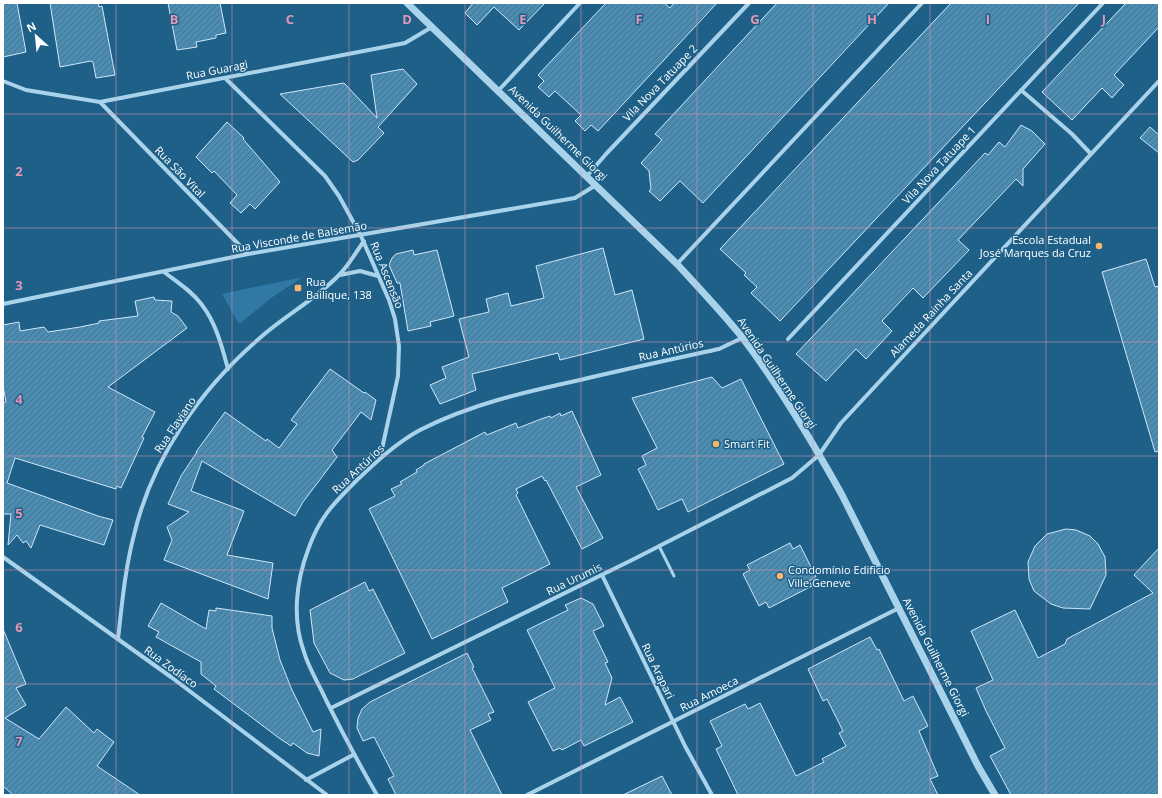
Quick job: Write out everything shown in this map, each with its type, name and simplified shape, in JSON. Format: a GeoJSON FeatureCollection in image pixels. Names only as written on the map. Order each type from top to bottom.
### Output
{"type":"FeatureCollection","features":[{"type":"Feature","properties":{"kind":"street","name":"Avenida Guilherme Giorgi"},"geometry":{"type":"LineString","coordinates":[[407,3],[677,264],[712,301],[742,338],[819,455],[842,495],[978,766],[995,795]]}},
{"type":"Feature","properties":{"kind":"street"},"geometry":{"type":"LineString","coordinates":[[498,90],[580,3]]}},
{"type":"Feature","properties":{"kind":"street","name":"Vila Nova Tatuape 2"},"geometry":{"type":"LineString","coordinates":[[587,176],[749,3]]}},
{"type":"Feature","properties":{"kind":"street"},"geometry":{"type":"LineString","coordinates":[[677,264],[922,3]]}},
{"type":"Feature","properties":{"kind":"street","name":"Vila Nova Tatuape 1"},"geometry":{"type":"LineString","coordinates":[[788,339],[1103,3]]}},
{"type":"Feature","properties":{"kind":"street","name":"Rua Guaragi"},"geometry":{"type":"LineString","coordinates":[[3,81],[26,90],[100,102],[405,43],[432,27]]}},
{"type":"Feature","properties":{"kind":"street","name":"Rua Ascensão"},"geometry":{"type":"LineString","coordinates":[[225,78],[324,176],[339,196],[362,236],[379,277],[395,319],[399,346],[398,376],[380,458]]}},
{"type":"Feature","properties":{"kind":"street","name":"Alameda Rainha Santa"},"geometry":{"type":"LineString","coordinates":[[819,455],[842,423],[1159,81]]}},
{"type":"Feature","properties":{"kind":"street"},"geometry":{"type":"LineString","coordinates":[[1022,90],[1072,134],[1091,154]]}},
{"type":"Feature","properties":{"kind":"street","name":"Rua São Vital"},"geometry":{"type":"LineString","coordinates":[[100,102],[248,254]]}},
{"type":"Feature","properties":{"kind":"street","name":"Rua Visconde de Balsemão"},"geometry":{"type":"LineString","coordinates":[[3,304],[248,254],[362,236],[575,198],[596,185]]}},
{"type":"Feature","properties":{"kind":"street","name":"Rua Flaviano"},"geometry":{"type":"LineString","coordinates":[[118,639],[132,541],[147,492],[156,470],[172,442],[198,404],[228,369],[260,337],[340,275],[364,241]]}},
{"type":"Feature","properties":{"kind":"street","name":"Rua Flaviano"},"geometry":{"type":"LineString","coordinates":[[340,275],[360,271],[379,277]]}},
{"type":"Feature","properties":{"kind":"street"},"geometry":{"type":"LineString","coordinates":[[164,272],[189,291],[202,305],[222,346],[228,369]]}},
{"type":"Feature","properties":{"kind":"street","name":"Rua Antúrios"},"geometry":{"type":"LineString","coordinates":[[377,795],[353,755],[304,652],[296,607],[298,585],[305,558],[314,533],[328,508],[380,458],[419,431],[478,405],[536,389],[719,349],[742,338]]}},
{"type":"Feature","properties":{"kind":"street","name":"Rua Urumis"},"geometry":{"type":"LineString","coordinates":[[331,708],[602,575],[792,478],[819,455]]}},
{"type":"Feature","properties":{"kind":"street","name":"Rua Zodíaco"},"geometry":{"type":"LineString","coordinates":[[3,557],[118,639],[327,795]]}},
{"type":"Feature","properties":{"kind":"street","name":"Rua Arapari"},"geometry":{"type":"LineString","coordinates":[[602,575],[674,722],[712,795]]}},
{"type":"Feature","properties":{"kind":"street","name":"Rua Amoeca"},"geometry":{"type":"LineString","coordinates":[[527,795],[899,608]]}},
{"type":"Feature","properties":{"kind":"street"},"geometry":{"type":"LineString","coordinates":[[306,780],[353,755]]}},
{"type":"Feature","properties":{"kind":"lane"},"geometry":{"type":"LineString","coordinates":[[659,546],[674,576]]}},
{"type":"Feature","properties":{"kind":"shaded area"},"geometry":{"type":"Polygon","coordinates":[[[303,277],[274,296],[239,324],[222,294],[303,277]]]}},
{"type":"Feature","properties":{"kind":"building"},"geometry":{"type":"Polygon","coordinates":[[[3,3],[17,3],[26,52],[3,57],[3,3]]]}},
{"type":"Feature","properties":{"kind":"building"},"geometry":{"type":"Polygon","coordinates":[[[50,3],[98,3],[99,7],[102,6],[115,75],[96,78],[93,62],[91,61],[60,67],[50,3]]]}},
{"type":"Feature","properties":{"kind":"building"},"geometry":{"type":"Polygon","coordinates":[[[168,3],[220,3],[226,33],[216,35],[216,38],[196,42],[197,47],[177,50],[168,3]]]}},
{"type":"Feature","properties":{"kind":"building"},"geometry":{"type":"Polygon","coordinates":[[[473,3],[545,3],[519,30],[494,7],[477,25],[465,13],[473,3]]]}},
{"type":"Feature","properties":{"kind":"building"},"geometry":{"type":"Polygon","coordinates":[[[606,3],[664,3],[670,8],[674,3],[717,3],[598,131],[591,125],[585,131],[575,121],[581,115],[555,91],[549,97],[538,87],[544,81],[538,75],[606,3]]]}},
{"type":"Feature","properties":{"kind":"building"},"geometry":{"type":"Polygon","coordinates":[[[777,3],[889,3],[703,203],[680,181],[660,201],[649,191],[651,189],[649,171],[641,163],[662,140],[655,134],[777,3]]]}},
{"type":"Feature","properties":{"kind":"building"},"geometry":{"type":"Polygon","coordinates":[[[951,3],[1079,3],[780,321],[751,293],[757,287],[744,275],[746,273],[720,249],[951,3]]]}},
{"type":"Feature","properties":{"kind":"building"},"geometry":{"type":"Polygon","coordinates":[[[1126,3],[1159,3],[1159,27],[1114,75],[1124,85],[1112,98],[1102,88],[1072,120],[1042,92],[1126,3]]]}},
{"type":"Feature","properties":{"kind":"building"},"geometry":{"type":"Polygon","coordinates":[[[403,69],[417,84],[378,127],[384,133],[358,160],[353,162],[280,94],[344,83],[377,118],[371,75],[403,69]]]}},
{"type":"Feature","properties":{"kind":"building"},"geometry":{"type":"Polygon","coordinates":[[[227,122],[244,138],[243,139],[280,182],[255,209],[250,204],[241,213],[230,203],[237,195],[214,171],[212,173],[196,157],[227,122]]]}},
{"type":"Feature","properties":{"kind":"building"},"geometry":{"type":"Polygon","coordinates":[[[1021,125],[1032,131],[1045,144],[1023,169],[1023,186],[1016,179],[958,240],[969,250],[923,298],[913,288],[882,321],[892,331],[866,359],[856,349],[826,381],[796,354],[985,153],[988,155],[999,142],[1005,147],[1021,125]]]}},
{"type":"Feature","properties":{"kind":"building"},"geometry":{"type":"Polygon","coordinates":[[[1150,127],[1159,135],[1159,153],[1140,138],[1150,127]]]}},
{"type":"Feature","properties":{"kind":"building"},"geometry":{"type":"Polygon","coordinates":[[[603,248],[615,295],[632,290],[644,339],[560,360],[558,353],[472,374],[476,390],[440,404],[430,385],[446,378],[442,367],[469,357],[459,319],[489,312],[486,299],[508,293],[511,306],[544,298],[536,266],[603,248]]]}},
{"type":"Feature","properties":{"kind":"building"},"geometry":{"type":"Polygon","coordinates":[[[413,250],[414,255],[437,250],[454,316],[430,322],[431,326],[408,331],[400,283],[397,283],[389,265],[392,258],[396,254],[413,250]]]}},
{"type":"Feature","properties":{"kind":"building"},"geometry":{"type":"Polygon","coordinates":[[[1146,259],[1155,287],[1159,286],[1159,451],[1155,452],[1102,272],[1146,259]]]}},
{"type":"Feature","properties":{"kind":"building"},"geometry":{"type":"Polygon","coordinates":[[[154,297],[155,300],[172,301],[171,312],[178,316],[187,328],[108,387],[155,412],[142,437],[144,438],[121,488],[117,486],[116,489],[15,458],[7,483],[113,520],[104,545],[40,525],[31,548],[26,541],[23,543],[17,535],[8,545],[11,514],[3,514],[3,403],[6,402],[3,386],[3,325],[19,322],[20,331],[44,327],[48,332],[80,327],[99,323],[99,321],[138,316],[135,301],[154,297]]]}},
{"type":"Feature","properties":{"kind":"building"},"geometry":{"type":"Polygon","coordinates":[[[330,369],[376,400],[371,420],[361,412],[332,450],[337,457],[303,502],[295,516],[202,461],[191,491],[244,511],[227,555],[273,563],[268,599],[164,560],[172,540],[167,527],[189,512],[168,504],[181,476],[196,452],[225,412],[266,441],[267,439],[279,448],[297,424],[291,420],[330,369]]]}},
{"type":"Feature","properties":{"kind":"building"},"geometry":{"type":"Polygon","coordinates":[[[712,377],[722,388],[741,379],[784,464],[688,512],[682,499],[658,510],[638,469],[646,465],[642,456],[657,448],[632,398],[712,377]]]}},
{"type":"Feature","properties":{"kind":"building"},"geometry":{"type":"Polygon","coordinates":[[[572,411],[601,475],[576,487],[603,538],[582,549],[546,480],[545,481],[542,476],[516,489],[518,493],[516,495],[550,564],[502,588],[508,602],[432,639],[369,509],[395,496],[391,489],[402,484],[400,482],[417,472],[416,470],[424,464],[485,432],[487,435],[516,423],[518,428],[550,416],[551,418],[560,413],[561,416],[572,411]]]}},
{"type":"Feature","properties":{"kind":"building"},"geometry":{"type":"Polygon","coordinates":[[[1066,529],[1076,530],[1090,536],[1098,544],[1105,557],[1106,575],[1090,609],[1063,608],[1051,604],[1034,591],[1029,579],[1028,562],[1035,546],[1047,534],[1066,529]]]}},
{"type":"Feature","properties":{"kind":"building","name":"Condomínio Edificio Ville Geneve"},"geometry":{"type":"Polygon","coordinates":[[[790,543],[793,549],[800,545],[816,577],[809,581],[812,586],[769,608],[766,602],[759,606],[743,574],[750,570],[747,565],[790,543]]]}},
{"type":"Feature","properties":{"kind":"building"},"geometry":{"type":"Polygon","coordinates":[[[1159,548],[1159,795],[1011,795],[990,756],[1005,748],[976,688],[993,680],[971,631],[1015,610],[1038,658],[1065,644],[1067,639],[1153,593],[1134,575],[1159,548]]]}},
{"type":"Feature","properties":{"kind":"building"},"geometry":{"type":"Polygon","coordinates":[[[365,582],[369,591],[373,589],[405,653],[353,679],[344,680],[330,673],[314,643],[310,610],[365,582]]]}},
{"type":"Feature","properties":{"kind":"building"},"geometry":{"type":"Polygon","coordinates":[[[581,598],[593,604],[604,626],[593,631],[608,662],[605,663],[612,678],[605,705],[620,697],[633,722],[584,746],[581,740],[562,750],[560,748],[553,751],[528,702],[555,688],[527,630],[568,610],[565,605],[581,598]]]}},
{"type":"Feature","properties":{"kind":"building"},"geometry":{"type":"Polygon","coordinates":[[[161,603],[206,629],[209,610],[216,611],[216,608],[272,616],[272,628],[280,660],[292,690],[313,732],[321,729],[319,756],[307,753],[293,743],[291,746],[279,738],[214,689],[216,686],[201,674],[201,662],[156,637],[159,632],[148,626],[161,603]]]}},
{"type":"Feature","properties":{"kind":"building"},"geometry":{"type":"Polygon","coordinates":[[[3,629],[26,684],[16,688],[26,705],[5,718],[39,739],[66,707],[94,733],[97,729],[114,742],[97,766],[140,795],[13,795],[3,786],[3,629]]]}},
{"type":"Feature","properties":{"kind":"building"},"geometry":{"type":"Polygon","coordinates":[[[870,637],[877,650],[879,649],[904,701],[913,696],[928,726],[919,731],[938,776],[930,779],[938,795],[738,795],[716,749],[722,746],[710,721],[745,704],[748,709],[760,703],[796,776],[824,762],[822,759],[846,746],[839,733],[843,731],[827,699],[823,701],[808,669],[870,637]]]}},
{"type":"Feature","properties":{"kind":"building"},"geometry":{"type":"Polygon","coordinates":[[[467,653],[474,667],[472,668],[494,712],[488,714],[491,720],[470,730],[502,795],[396,795],[388,779],[394,776],[374,737],[363,741],[357,728],[358,718],[362,709],[370,702],[467,653]]]}},
{"type":"Feature","properties":{"kind":"building"},"geometry":{"type":"Polygon","coordinates":[[[662,776],[672,795],[623,795],[662,776]]]}},
{"type":"Feature","properties":{"kind":"place","name":"Escola Estadual José Marques da Cruz"},"geometry":{"type":"Point","coordinates":[1099,246]}},
{"type":"Feature","properties":{"kind":"place","name":"Rua Bailique, 138"},"geometry":{"type":"Point","coordinates":[298,288]}},
{"type":"Feature","properties":{"kind":"place","name":"Smart Fit"},"geometry":{"type":"Point","coordinates":[716,444]}},
{"type":"Feature","properties":{"kind":"place","name":"Condomínio Edificio Ville Geneve"},"geometry":{"type":"Point","coordinates":[780,576]}}]}
